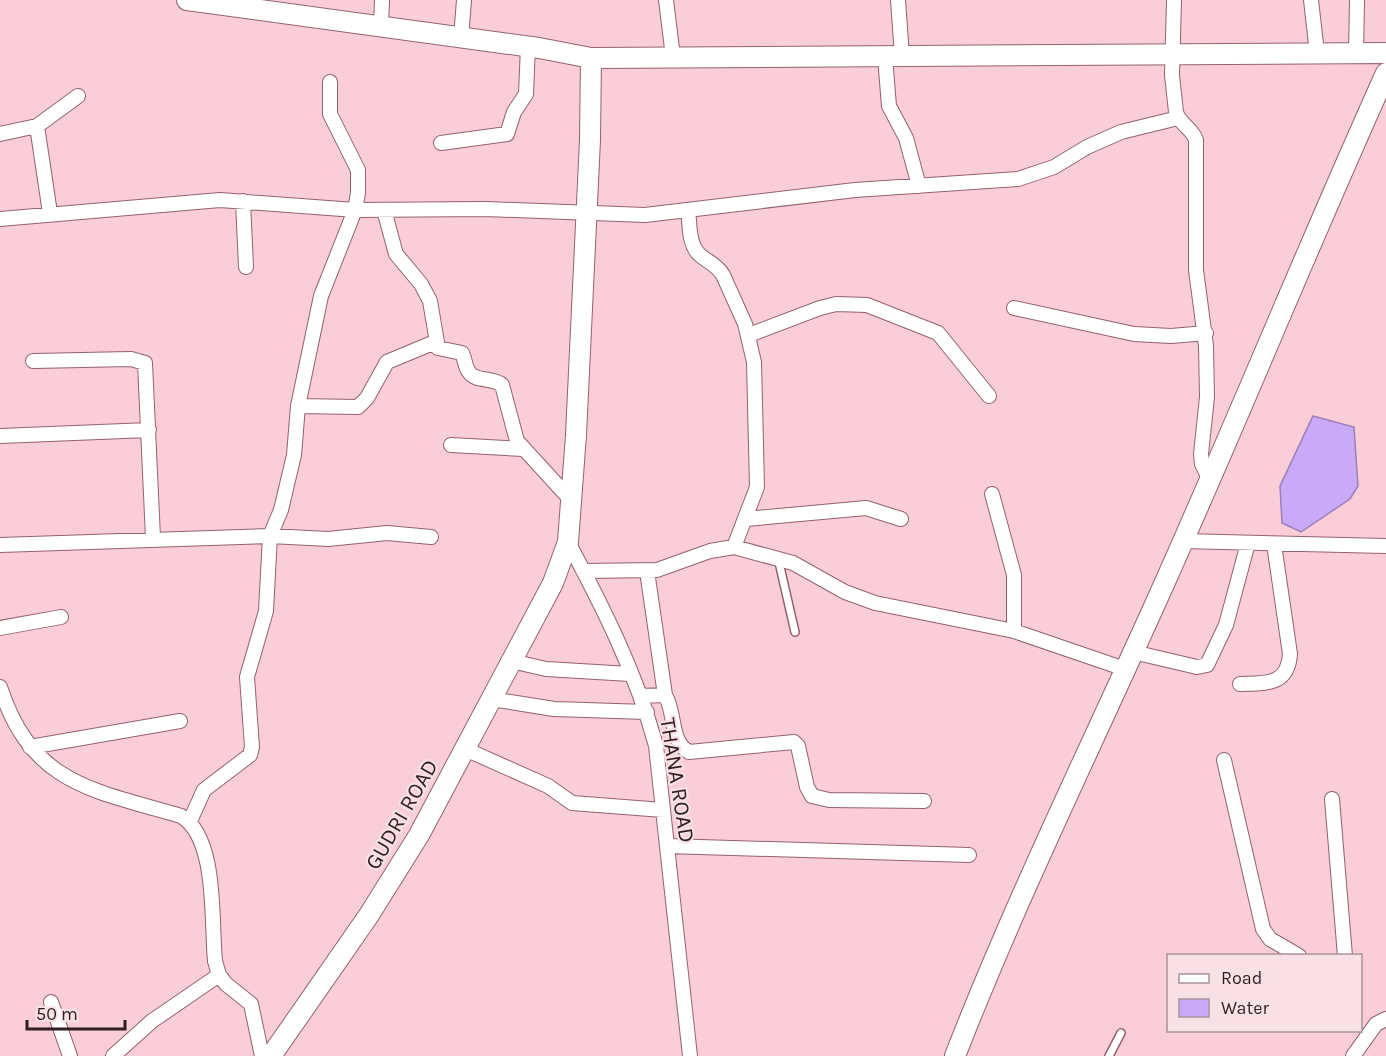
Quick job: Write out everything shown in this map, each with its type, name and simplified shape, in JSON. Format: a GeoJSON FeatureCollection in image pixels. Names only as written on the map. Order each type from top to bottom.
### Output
{"type":"FeatureCollection","features":[{"type":"Feature","properties":{"kind":"main road"},"geometry":{"type":"LineString","coordinates":[[187,0],[528,46],[591,58],[1386,53]]}},
{"type":"Feature","properties":{"kind":"main road","name":"GUDRI ROAD"},"geometry":{"type":"LineString","coordinates":[[271,1056],[369,915],[419,835],[553,583],[568,542],[580,370],[591,58]]}},
{"type":"Feature","properties":{"kind":"main road"},"geometry":{"type":"LineString","coordinates":[[955,1056],[986,975],[1182,541],[1305,252],[1386,73]]}},
{"type":"Feature","properties":{"kind":"street"},"geometry":{"type":"LineString","coordinates":[[381,26],[382,0]]}},
{"type":"Feature","properties":{"kind":"street"},"geometry":{"type":"LineString","coordinates":[[461,38],[464,0]]}},
{"type":"Feature","properties":{"kind":"street"},"geometry":{"type":"LineString","coordinates":[[666,0],[673,57]]}},
{"type":"Feature","properties":{"kind":"street"},"geometry":{"type":"LineString","coordinates":[[898,0],[890,106],[906,138],[920,186]]}},
{"type":"Feature","properties":{"kind":"street"},"geometry":{"type":"LineString","coordinates":[[1174,0],[1173,93],[1178,118],[1194,134],[1196,140],[1196,270],[1206,333],[1207,398],[1201,454],[1202,464],[1209,478]]}},
{"type":"Feature","properties":{"kind":"street"},"geometry":{"type":"LineString","coordinates":[[1311,0],[1317,53]]}},
{"type":"Feature","properties":{"kind":"street"},"geometry":{"type":"LineString","coordinates":[[1356,53],[1357,0]]}},
{"type":"Feature","properties":{"kind":"street"},"geometry":{"type":"LineString","coordinates":[[441,143],[507,134],[514,112],[526,94],[528,46]]}},
{"type":"Feature","properties":{"kind":"street"},"geometry":{"type":"LineString","coordinates":[[190,821],[204,790],[250,755],[252,747],[247,676],[266,611],[270,536],[281,510],[294,455],[298,406],[321,296],[355,210],[358,170],[330,114],[330,82]]}},
{"type":"Feature","properties":{"kind":"street"},"geometry":{"type":"LineString","coordinates":[[0,134],[37,126],[78,96]]}},
{"type":"Feature","properties":{"kind":"street"},"geometry":{"type":"LineString","coordinates":[[0,219],[199,201],[243,201],[355,210],[486,209],[645,215],[855,190],[1018,179],[1038,174],[1112,135],[1141,125],[1178,118]]}},
{"type":"Feature","properties":{"kind":"street"},"geometry":{"type":"LineString","coordinates":[[37,126],[50,213]]}},
{"type":"Feature","properties":{"kind":"street"},"geometry":{"type":"LineString","coordinates":[[243,201],[246,267]]}},
{"type":"Feature","properties":{"kind":"street"},"geometry":{"type":"LineString","coordinates":[[384,210],[396,254],[421,284],[430,301],[435,342],[438,348],[443,351],[462,353],[468,372],[473,376],[502,385],[513,430],[523,449],[570,499]]}},
{"type":"Feature","properties":{"kind":"street"},"geometry":{"type":"LineString","coordinates":[[688,210],[694,248],[698,255],[718,267],[749,335],[754,362],[757,487],[734,547]]}},
{"type":"Feature","properties":{"kind":"street"},"geometry":{"type":"LineString","coordinates":[[749,335],[820,308],[836,304],[867,305],[938,333],[989,396]]}},
{"type":"Feature","properties":{"kind":"street"},"geometry":{"type":"LineString","coordinates":[[1014,309],[1134,334],[1171,336],[1206,333]]}},
{"type":"Feature","properties":{"kind":"street"},"geometry":{"type":"LineString","coordinates":[[298,406],[358,407],[367,398],[387,362],[435,342]]}},
{"type":"Feature","properties":{"kind":"street"},"geometry":{"type":"LineString","coordinates":[[33,361],[131,359],[145,363],[153,538]]}},
{"type":"Feature","properties":{"kind":"street"},"geometry":{"type":"LineString","coordinates":[[0,436],[149,430]]}},
{"type":"Feature","properties":{"kind":"street"},"geometry":{"type":"LineString","coordinates":[[451,445],[523,449]]}},
{"type":"Feature","properties":{"kind":"street"},"geometry":{"type":"LineString","coordinates":[[992,494],[1012,566],[1014,631]]}},
{"type":"Feature","properties":{"kind":"street"},"geometry":{"type":"LineString","coordinates":[[746,519],[866,508],[901,519]]}},
{"type":"Feature","properties":{"kind":"street"},"geometry":{"type":"LineString","coordinates":[[0,546],[153,538],[270,536],[327,539],[400,533],[430,537]]}},
{"type":"Feature","properties":{"kind":"street"},"geometry":{"type":"LineString","coordinates":[[1182,541],[1386,546]]}},
{"type":"Feature","properties":{"kind":"street","name":"THANA ROAD"},"geometry":{"type":"LineString","coordinates":[[568,542],[647,712],[656,746],[690,1056]]}},
{"type":"Feature","properties":{"kind":"street"},"geometry":{"type":"LineString","coordinates":[[583,571],[647,571],[710,551],[734,547],[793,563],[845,592],[875,603],[1014,631],[1129,660],[1197,667],[1207,665],[1226,625],[1248,543]]}},
{"type":"Feature","properties":{"kind":"street"},"geometry":{"type":"LineString","coordinates":[[1240,684],[1276,681],[1287,672],[1289,665],[1290,654],[1274,544]]}},
{"type":"Feature","properties":{"kind":"street"},"geometry":{"type":"LineString","coordinates":[[647,571],[665,695],[669,702],[677,740],[681,748],[689,752],[794,742],[798,746],[807,788],[812,796],[829,800],[924,801]]}},
{"type":"Feature","properties":{"kind":"street"},"geometry":{"type":"LineString","coordinates":[[0,628],[61,617]]}},
{"type":"Feature","properties":{"kind":"street"},"geometry":{"type":"LineString","coordinates":[[511,661],[546,669],[630,674]]}},
{"type":"Feature","properties":{"kind":"street"},"geometry":{"type":"LineString","coordinates":[[0,687],[19,730],[30,747],[51,769],[69,781],[181,816],[190,821],[199,835],[206,855],[215,961],[219,975],[226,984],[251,1004],[262,1056]]}},
{"type":"Feature","properties":{"kind":"street"},"geometry":{"type":"LineString","coordinates":[[640,696],[665,695]]}},
{"type":"Feature","properties":{"kind":"street"},"geometry":{"type":"LineString","coordinates":[[491,699],[554,709],[647,712]]}},
{"type":"Feature","properties":{"kind":"street"},"geometry":{"type":"LineString","coordinates":[[30,747],[180,722]]}},
{"type":"Feature","properties":{"kind":"street"},"geometry":{"type":"LineString","coordinates":[[465,749],[548,786],[572,803],[663,810]]}},
{"type":"Feature","properties":{"kind":"street"},"geometry":{"type":"LineString","coordinates":[[1224,760],[1263,929],[1270,939],[1296,954]]}},
{"type":"Feature","properties":{"kind":"street"},"geometry":{"type":"LineString","coordinates":[[1332,799],[1345,954]]}},
{"type":"Feature","properties":{"kind":"street"},"geometry":{"type":"LineString","coordinates":[[667,846],[969,855]]}},
{"type":"Feature","properties":{"kind":"street"},"geometry":{"type":"LineString","coordinates":[[113,1056],[152,1021],[219,975]]}},
{"type":"Feature","properties":{"kind":"street"},"geometry":{"type":"LineString","coordinates":[[51,1002],[70,1056]]}},
{"type":"Feature","properties":{"kind":"street"},"geometry":{"type":"LineString","coordinates":[[1356,1043],[1376,1024],[1386,1019]]}},
{"type":"Feature","properties":{"kind":"lane"},"geometry":{"type":"LineString","coordinates":[[778,558],[795,632]]}},
{"type":"Feature","properties":{"kind":"lane"},"geometry":{"type":"LineString","coordinates":[[1109,1056],[1121,1033]]}},
{"type":"Feature","properties":{"kind":"water"},"geometry":{"type":"Polygon","coordinates":[[[1313,416],[1354,427],[1358,486],[1350,499],[1301,532],[1282,523],[1280,486],[1313,416]]]}}]}
